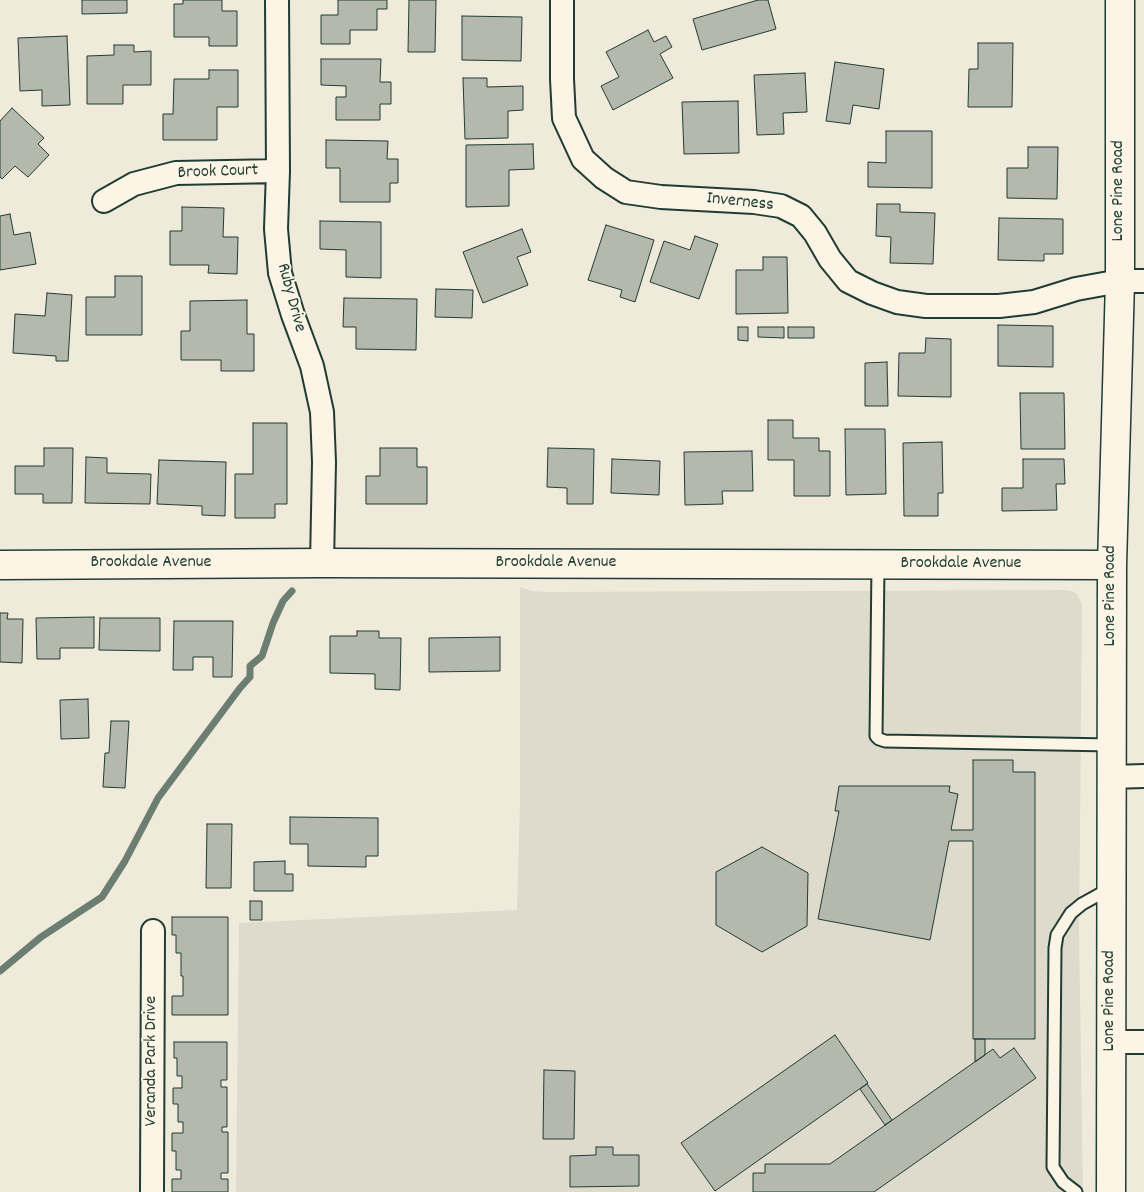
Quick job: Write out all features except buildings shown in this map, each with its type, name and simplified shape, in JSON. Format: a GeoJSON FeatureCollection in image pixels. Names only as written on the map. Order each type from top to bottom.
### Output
{"type":"FeatureCollection","features":[{"type":"Feature","properties":{"kind":"street","name":"Ruby Drive"},"geometry":{"type":"LineString","coordinates":[[277,0],[278,170],[276,229],[280,273],[312,366],[322,412],[324,462],[322,563]]}},
{"type":"Feature","properties":{"kind":"street","name":"Inverness"},"geometry":{"type":"LineString","coordinates":[[562,0],[564,118],[583,159],[604,178],[626,192],[661,197],[754,202],[781,206],[801,216],[815,233],[830,259],[848,280],[872,293],[897,302],[926,306],[999,306],[1034,302],[1076,289],[1132,281]]}},
{"type":"Feature","properties":{"kind":"street","name":"Lone Pine Road"},"geometry":{"type":"LineString","coordinates":[[1111,1192],[1112,565],[1132,281],[1120,0]]}},
{"type":"Feature","properties":{"kind":"street","name":"Brook Court"},"geometry":{"type":"LineString","coordinates":[[104,200],[134,184],[176,173],[278,170]]}},
{"type":"Feature","properties":{"kind":"street","name":"Brookdale Avenue"},"geometry":{"type":"LineString","coordinates":[[0,565],[322,563],[1112,565]]}},
{"type":"Feature","properties":{"kind":"street"},"geometry":{"type":"LineString","coordinates":[[1111,777],[1144,776]]}},
{"type":"Feature","properties":{"kind":"street","name":"Veranda Park Drive"},"geometry":{"type":"LineString","coordinates":[[152,1192],[153,931]]}},
{"type":"Feature","properties":{"kind":"street"},"geometry":{"type":"LineString","coordinates":[[1111,1042],[1144,1042]]}},
{"type":"Feature","properties":{"kind":"lane"},"geometry":{"type":"LineString","coordinates":[[878,565],[876,736],[885,741],[1111,744]]}},
{"type":"Feature","properties":{"kind":"lane"},"geometry":{"type":"LineString","coordinates":[[1076,1192],[1063,1182],[1053,1167],[1055,948],[1057,935],[1071,914],[1082,904],[1111,888]]}},
{"type":"Feature","properties":{"kind":"shaded area"},"geometry":{"type":"Polygon","coordinates":[[[520,587],[544,592],[1064,590],[1077,594],[1082,604],[1079,934],[1083,1192],[236,1192],[239,923],[517,910],[520,802],[520,587]]]}},
{"type":"Feature","properties":{"kind":"waterway"},"geometry":{"type":"LineString","coordinates":[[0,971],[41,937],[102,897],[125,861],[158,798],[250,677],[250,666],[262,656],[283,601],[292,591]]}}]}
